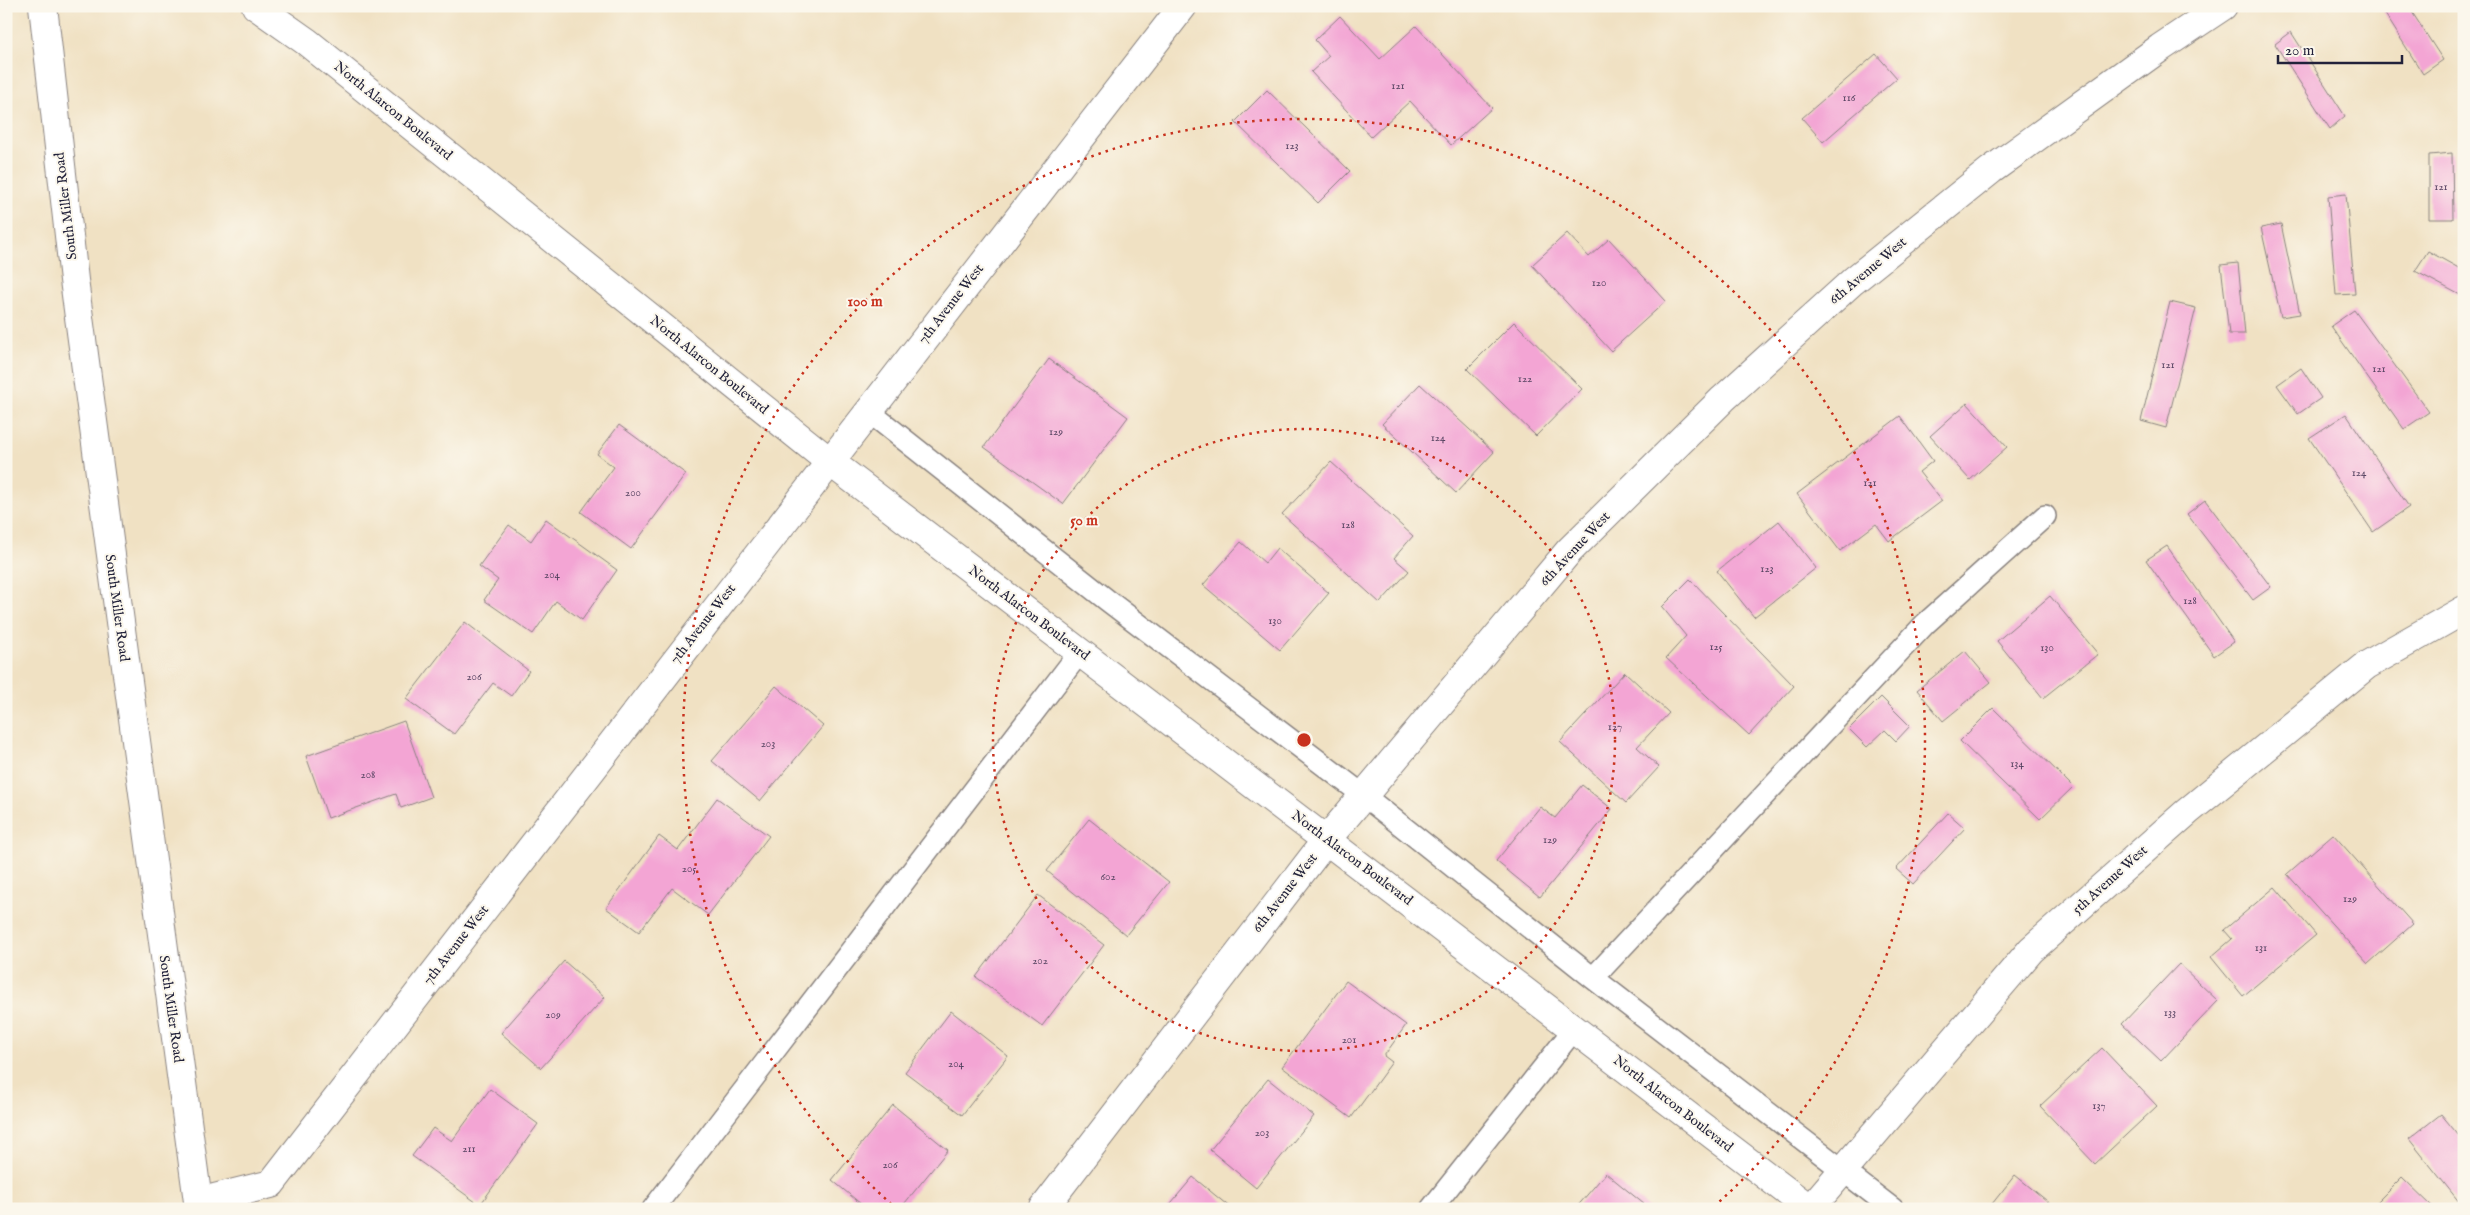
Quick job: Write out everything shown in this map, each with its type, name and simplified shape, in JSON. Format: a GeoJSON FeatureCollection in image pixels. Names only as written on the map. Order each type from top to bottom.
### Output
{"type":"FeatureCollection","features":[{"type":"Feature","properties":{"kind":"street","name":"South Miller Road"},"geometry":{"type":"LineString","coordinates":[[43,6],[75,290],[199,1205]]}},
{"type":"Feature","properties":{"kind":"street","name":"North Alarcon Boulevard"},"geometry":{"type":"LineString","coordinates":[[256,6],[307,42],[829,461],[1810,1209]]}},
{"type":"Feature","properties":{"kind":"street","name":"7th Avenue West"},"geometry":{"type":"LineString","coordinates":[[199,1205],[271,1184],[1183,6]]}},
{"type":"Feature","properties":{"kind":"street","name":"6th Avenue West"},"geometry":{"type":"LineString","coordinates":[[1043,1209],[1327,839],[1569,551],[1723,399],[1853,281],[1991,170],[2160,48],[2223,6]]}},
{"type":"Feature","properties":{"kind":"street","name":"5th Avenue West"},"geometry":{"type":"LineString","coordinates":[[1810,1209],[2031,950],[2187,812],[2367,665],[2464,610]]}},
{"type":"Feature","properties":{"kind":"lane"},"geometry":{"type":"LineString","coordinates":[[868,411],[1107,600],[1363,795],[1594,978],[1893,1209]]}},
{"type":"Feature","properties":{"kind":"lane"},"geometry":{"type":"LineString","coordinates":[[1594,978],[1925,624],[2045,516]]}},
{"type":"Feature","properties":{"kind":"lane"},"geometry":{"type":"LineString","coordinates":[[653,1209],[1080,652]]}},
{"type":"Feature","properties":{"kind":"lane"},"geometry":{"type":"LineString","coordinates":[[1432,1209],[1575,1028]]}},
{"type":"Feature","properties":{"kind":"building"},"geometry":{"type":"Polygon","coordinates":[[[2380,6],[2408,6],[2443,60],[2423,74],[2380,6]]]}},
{"type":"Feature","properties":{"kind":"building"},"geometry":{"type":"Polygon","coordinates":[[[1340,16],[1380,59],[1416,26],[1492,108],[1451,145],[1410,101],[1371,137],[1311,72],[1329,56],[1315,40],[1340,16]]]}},
{"type":"Feature","properties":{"kind":"building"},"geometry":{"type":"Polygon","coordinates":[[[2291,32],[2345,116],[2330,129],[2275,44],[2291,32]]]}},
{"type":"Feature","properties":{"kind":"building"},"geometry":{"type":"Polygon","coordinates":[[[1876,54],[1897,78],[1823,142],[1802,118],[1876,54]]]}},
{"type":"Feature","properties":{"kind":"building"},"geometry":{"type":"Polygon","coordinates":[[[1267,90],[1350,171],[1318,203],[1235,122],[1267,90]]]}},
{"type":"Feature","properties":{"kind":"building"},"geometry":{"type":"Polygon","coordinates":[[[2452,153],[2453,219],[2429,219],[2429,155],[2452,153]]]}},
{"type":"Feature","properties":{"kind":"building"},"geometry":{"type":"Polygon","coordinates":[[[2346,194],[2355,294],[2336,295],[2328,196],[2346,194]]]}},
{"type":"Feature","properties":{"kind":"building"},"geometry":{"type":"Polygon","coordinates":[[[2281,224],[2300,314],[2281,317],[2261,228],[2281,224]]]}},
{"type":"Feature","properties":{"kind":"building"},"geometry":{"type":"Polygon","coordinates":[[[1567,233],[1589,257],[1609,239],[1666,301],[1611,351],[1532,265],[1567,233]]]}},
{"type":"Feature","properties":{"kind":"building"},"geometry":{"type":"Polygon","coordinates":[[[2428,251],[2464,271],[2464,297],[2415,271],[2428,251]]]}},
{"type":"Feature","properties":{"kind":"building"},"geometry":{"type":"Polygon","coordinates":[[[2238,263],[2245,334],[2229,334],[2221,265],[2238,263]]]}},
{"type":"Feature","properties":{"kind":"building"},"geometry":{"type":"Polygon","coordinates":[[[2170,302],[2196,308],[2166,428],[2141,421],[2170,302]]]}},
{"type":"Feature","properties":{"kind":"building"},"geometry":{"type":"Polygon","coordinates":[[[2354,310],[2429,412],[2404,429],[2331,326],[2354,310]]]}},
{"type":"Feature","properties":{"kind":"building"},"geometry":{"type":"Polygon","coordinates":[[[1514,322],[1582,389],[1536,436],[1467,369],[1514,322]]]}},
{"type":"Feature","properties":{"kind":"building"},"geometry":{"type":"Polygon","coordinates":[[[1049,359],[1128,417],[1063,504],[984,447],[1049,359]]]}},
{"type":"Feature","properties":{"kind":"building"},"geometry":{"type":"Polygon","coordinates":[[[2301,368],[2321,398],[2298,414],[2277,385],[2301,368]]]}},
{"type":"Feature","properties":{"kind":"building"},"geometry":{"type":"Polygon","coordinates":[[[1420,384],[1494,452],[1456,493],[1382,424],[1420,384]]]}},
{"type":"Feature","properties":{"kind":"building"},"geometry":{"type":"Polygon","coordinates":[[[1967,403],[2007,447],[1970,480],[1930,436],[1967,403]]]}},
{"type":"Feature","properties":{"kind":"building"},"geometry":{"type":"Polygon","coordinates":[[[2346,414],[2409,507],[2373,532],[2309,438],[2346,414]]]}},
{"type":"Feature","properties":{"kind":"building"},"geometry":{"type":"Polygon","coordinates":[[[1900,416],[1933,461],[1919,472],[1942,501],[1889,541],[1876,524],[1840,551],[1797,494],[1900,416]]]}},
{"type":"Feature","properties":{"kind":"building"},"geometry":{"type":"Polygon","coordinates":[[[619,425],[686,474],[631,549],[581,512],[614,467],[597,454],[619,425]]]}},
{"type":"Feature","properties":{"kind":"building"},"geometry":{"type":"Polygon","coordinates":[[[1331,462],[1413,536],[1394,558],[1409,571],[1380,603],[1282,514],[1331,462]]]}},
{"type":"Feature","properties":{"kind":"building"},"geometry":{"type":"Polygon","coordinates":[[[2205,500],[2271,587],[2253,600],[2187,514],[2205,500]]]}},
{"type":"Feature","properties":{"kind":"building"},"geometry":{"type":"Polygon","coordinates":[[[546,519],[617,570],[582,620],[556,601],[533,634],[484,600],[498,580],[479,566],[509,525],[531,541],[546,519]]]}},
{"type":"Feature","properties":{"kind":"building"},"geometry":{"type":"Polygon","coordinates":[[[1779,521],[1816,568],[1754,617],[1717,571],[1779,521]]]}},
{"type":"Feature","properties":{"kind":"building"},"geometry":{"type":"Polygon","coordinates":[[[1241,542],[1265,563],[1277,548],[1329,593],[1280,650],[1203,585],[1241,542]]]}},
{"type":"Feature","properties":{"kind":"building"},"geometry":{"type":"Polygon","coordinates":[[[2167,546],[2234,642],[2214,656],[2146,560],[2167,546]]]}},
{"type":"Feature","properties":{"kind":"building"},"geometry":{"type":"Polygon","coordinates":[[[1690,579],[1794,686],[1749,735],[1666,658],[1686,636],[1662,607],[1690,579]]]}},
{"type":"Feature","properties":{"kind":"building"},"geometry":{"type":"Polygon","coordinates":[[[2050,596],[2098,654],[2043,698],[1997,641],[2050,596]]]}},
{"type":"Feature","properties":{"kind":"building"},"geometry":{"type":"Polygon","coordinates":[[[465,622],[529,671],[511,696],[493,683],[454,734],[406,699],[465,622]]]}},
{"type":"Feature","properties":{"kind":"building"},"geometry":{"type":"Polygon","coordinates":[[[1965,651],[1991,682],[1943,721],[1917,690],[1965,651]]]}},
{"type":"Feature","properties":{"kind":"building"},"geometry":{"type":"Polygon","coordinates":[[[1625,672],[1669,713],[1637,747],[1659,767],[1626,803],[1560,742],[1625,672]]]}},
{"type":"Feature","properties":{"kind":"building"},"geometry":{"type":"Polygon","coordinates":[[[776,686],[823,726],[760,801],[712,761],[776,686]]]}},
{"type":"Feature","properties":{"kind":"building"},"geometry":{"type":"Polygon","coordinates":[[[1881,697],[1910,726],[1896,741],[1885,730],[1867,747],[1849,729],[1881,697]]]}},
{"type":"Feature","properties":{"kind":"building"},"geometry":{"type":"Polygon","coordinates":[[[1993,708],[2073,787],[2040,819],[1960,741],[1993,708]]]}},
{"type":"Feature","properties":{"kind":"building"},"geometry":{"type":"Polygon","coordinates":[[[404,721],[431,797],[401,808],[396,794],[328,818],[306,756],[404,721]]]}},
{"type":"Feature","properties":{"kind":"building"},"geometry":{"type":"Polygon","coordinates":[[[1582,785],[1612,809],[1540,897],[1496,861],[1540,807],[1555,818],[1582,785]]]}},
{"type":"Feature","properties":{"kind":"building"},"geometry":{"type":"Polygon","coordinates":[[[717,798],[769,836],[708,915],[672,888],[639,932],[606,908],[659,836],[678,850],[717,798]]]}},
{"type":"Feature","properties":{"kind":"building"},"geometry":{"type":"Polygon","coordinates":[[[1948,813],[1965,828],[1913,884],[1896,869],[1948,813]]]}},
{"type":"Feature","properties":{"kind":"building"},"geometry":{"type":"Polygon","coordinates":[[[1089,819],[1169,882],[1126,935],[1047,871],[1089,819]]]}},
{"type":"Feature","properties":{"kind":"building"},"geometry":{"type":"Polygon","coordinates":[[[2333,834],[2413,924],[2368,964],[2287,874],[2333,834]]]}},
{"type":"Feature","properties":{"kind":"building"},"geometry":{"type":"Polygon","coordinates":[[[2275,887],[2316,935],[2243,996],[2211,957],[2232,939],[2224,930],[2275,887]]]}},
{"type":"Feature","properties":{"kind":"building"},"geometry":{"type":"Polygon","coordinates":[[[1038,895],[1104,945],[1042,1026],[976,977],[1038,895]]]}},
{"type":"Feature","properties":{"kind":"building"},"geometry":{"type":"Polygon","coordinates":[[[564,961],[605,997],[541,1068],[501,1033],[564,961]]]}},
{"type":"Feature","properties":{"kind":"building"},"geometry":{"type":"Polygon","coordinates":[[[2179,964],[2218,1001],[2161,1061],[2122,1024],[2179,964]]]}},
{"type":"Feature","properties":{"kind":"building"},"geometry":{"type":"Polygon","coordinates":[[[1346,981],[1406,1025],[1384,1056],[1392,1062],[1351,1118],[1282,1067],[1346,981]]]}},
{"type":"Feature","properties":{"kind":"building"},"geometry":{"type":"Polygon","coordinates":[[[951,1011],[1008,1056],[962,1115],[905,1072],[951,1011]]]}},
{"type":"Feature","properties":{"kind":"building"},"geometry":{"type":"Polygon","coordinates":[[[2102,1048],[2157,1106],[2095,1164],[2040,1106],[2102,1048]]]}},
{"type":"Feature","properties":{"kind":"building"},"geometry":{"type":"Polygon","coordinates":[[[1268,1079],[1314,1116],[1256,1188],[1210,1150],[1268,1079]]]}},
{"type":"Feature","properties":{"kind":"building"},"geometry":{"type":"Polygon","coordinates":[[[490,1089],[538,1124],[480,1205],[412,1156],[433,1128],[452,1141],[490,1089]]]}},
{"type":"Feature","properties":{"kind":"building"},"geometry":{"type":"Polygon","coordinates":[[[893,1105],[948,1150],[900,1209],[867,1209],[832,1180],[893,1105]]]}},
{"type":"Feature","properties":{"kind":"building"},"geometry":{"type":"Polygon","coordinates":[[[2441,1114],[2464,1142],[2464,1208],[2409,1139],[2441,1114]]]}},
{"type":"Feature","properties":{"kind":"building"},"geometry":{"type":"Polygon","coordinates":[[[1606,1173],[1650,1209],[1575,1209],[1606,1173]]]}},
{"type":"Feature","properties":{"kind":"building"},"geometry":{"type":"Polygon","coordinates":[[[2015,1175],[2057,1209],[1988,1209],[2015,1175]]]}},
{"type":"Feature","properties":{"kind":"building"},"geometry":{"type":"Polygon","coordinates":[[[1193,1177],[1232,1209],[1166,1209],[1193,1177]]]}},
{"type":"Feature","properties":{"kind":"building"},"geometry":{"type":"Polygon","coordinates":[[[2402,1177],[2435,1209],[2370,1209],[2402,1177]]]}}]}
